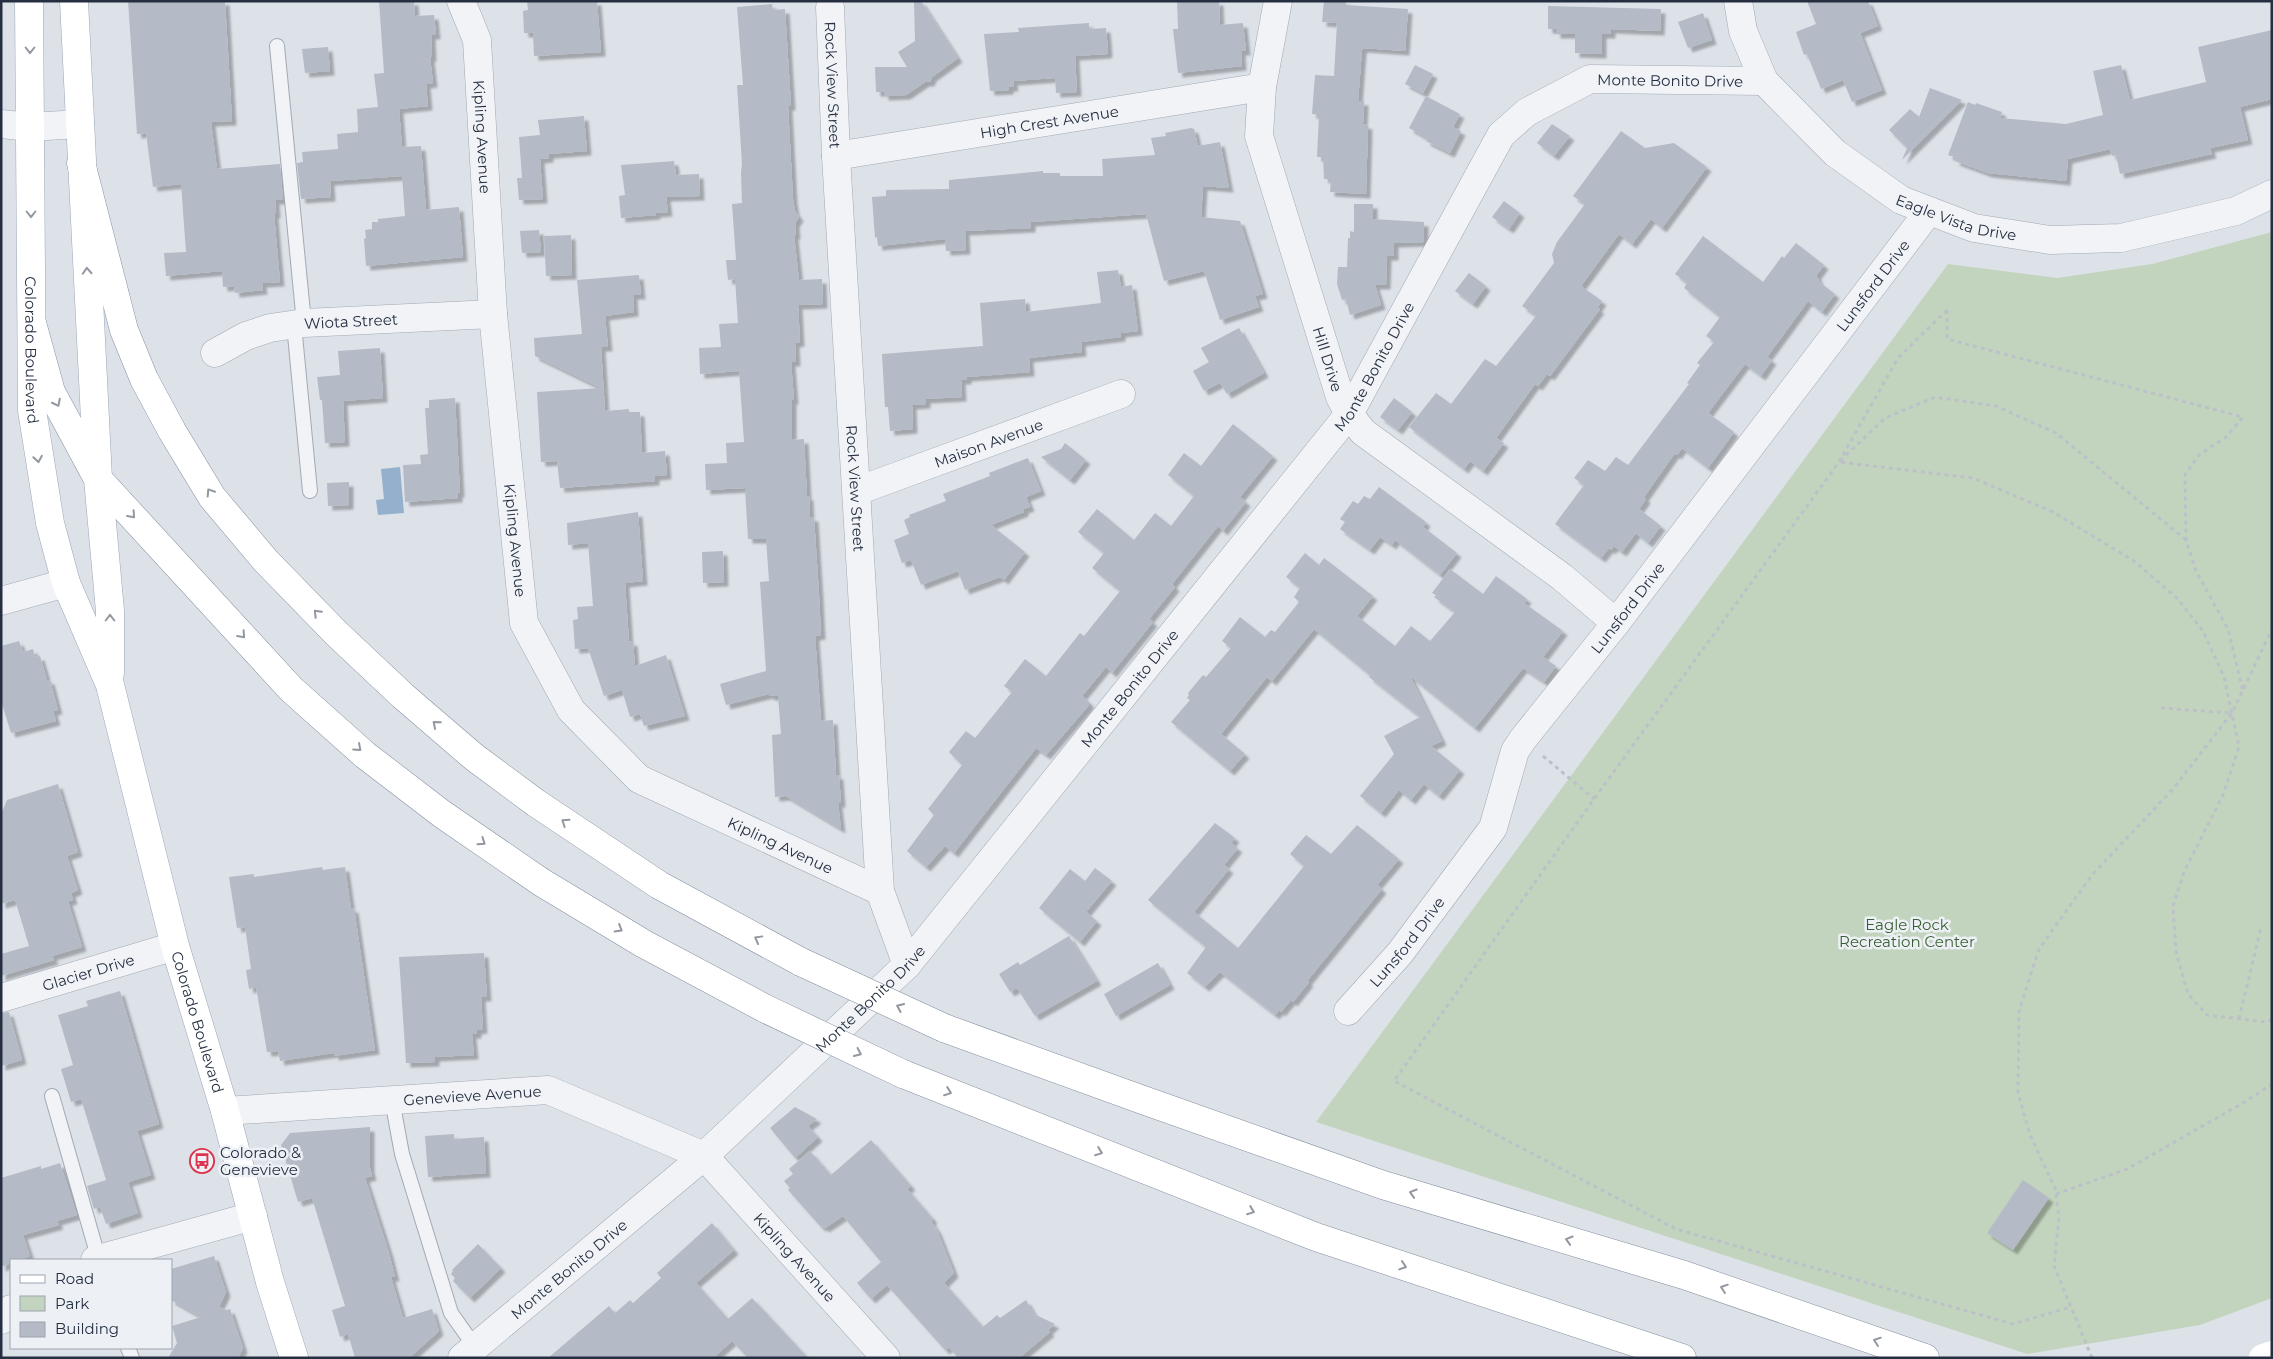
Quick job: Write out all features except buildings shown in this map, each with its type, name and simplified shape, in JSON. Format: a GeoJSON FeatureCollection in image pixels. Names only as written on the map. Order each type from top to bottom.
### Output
{"type":"FeatureCollection","features":[{"type":"Feature","properties":{"kind":"main road","name":"Colorado Boulevard"},"geometry":{"type":"LineString","coordinates":[[29,1],[32,410],[50,523],[66,583],[110,685],[175,946],[225,1111],[270,1282],[294,1358]]}},
{"type":"Feature","properties":{"kind":"main road","name":"Colorado Boulevard"},"geometry":{"type":"LineString","coordinates":[[74,1],[98,479],[110,610],[110,685]]}},
{"type":"Feature","properties":{"kind":"main road"},"geometry":{"type":"LineString","coordinates":[[81,163],[124,330],[144,379],[172,431],[212,497],[265,560],[343,639],[403,696],[474,757],[536,803],[659,885],[801,962],[944,1028],[1383,1185],[1684,1275],[1924,1357]]}},
{"type":"Feature","properties":{"kind":"main road"},"geometry":{"type":"LineString","coordinates":[[32,323],[52,392],[98,479],[291,689],[365,755],[442,814],[541,882],[644,944],[766,1009],[903,1074],[1316,1237],[1682,1358]]}},
{"type":"Feature","properties":{"kind":"main road"},"geometry":{"type":"LineString","coordinates":[[2263,1358],[2272,1355]]}},
{"type":"Feature","properties":{"kind":"street","name":"Kipling Avenue"},"geometry":{"type":"LineString","coordinates":[[461,1],[477,40],[493,314],[524,623],[571,710],[639,779],[880,890]]}},
{"type":"Feature","properties":{"kind":"street","name":"Hill Drive"},"geometry":{"type":"LineString","coordinates":[[1278,1],[1262,88],[1259,136],[1340,397],[1349,414],[1363,432],[1562,577],[1616,622]]}},
{"type":"Feature","properties":{"kind":"street","name":"Eagle Vista Drive"},"geometry":{"type":"LineString","coordinates":[[1738,1],[1743,31],[1764,81],[1835,153],[1901,200],[1974,228],[2050,240],[2121,238],[2236,211],[2272,194]]}},
{"type":"Feature","properties":{"kind":"street","name":"Rock View Street"},"geometry":{"type":"LineString","coordinates":[[830,7],[836,156],[880,890],[907,965]]}},
{"type":"Feature","properties":{"kind":"street","name":"Monte Bonito Drive"},"geometry":{"type":"LineString","coordinates":[[469,1352],[704,1156],[907,965],[1349,414],[1501,135],[1527,112],[1590,79],[1764,81]]}},
{"type":"Feature","properties":{"kind":"street","name":"High Crest Avenue"},"geometry":{"type":"LineString","coordinates":[[836,156],[1262,88]]}},
{"type":"Feature","properties":{"kind":"street"},"geometry":{"type":"LineString","coordinates":[[1,124],[30,127],[80,124]]}},
{"type":"Feature","properties":{"kind":"street","name":"Lunsford Drive"},"geometry":{"type":"LineString","coordinates":[[1348,1011],[1400,953],[1493,828],[1515,751],[1616,622],[1929,211]]}},
{"type":"Feature","properties":{"kind":"street","name":"Wiota Street"},"geometry":{"type":"LineString","coordinates":[[214,353],[246,336],[270,328],[299,324],[493,314]]}},
{"type":"Feature","properties":{"kind":"street","name":"Maison Avenue"},"geometry":{"type":"LineString","coordinates":[[857,491],[1121,394]]}},
{"type":"Feature","properties":{"kind":"street"},"geometry":{"type":"LineString","coordinates":[[1,601],[66,583]]}},
{"type":"Feature","properties":{"kind":"street","name":"Glacier Drive"},"geometry":{"type":"LineString","coordinates":[[1,998],[175,946]]}},
{"type":"Feature","properties":{"kind":"street","name":"Genevieve Avenue"},"geometry":{"type":"LineString","coordinates":[[225,1111],[548,1090],[704,1156]]}},
{"type":"Feature","properties":{"kind":"street","name":"Kipling Avenue"},"geometry":{"type":"LineString","coordinates":[[704,1156],[886,1358]]}},
{"type":"Feature","properties":{"kind":"street"},"geometry":{"type":"LineString","coordinates":[[102,1259],[253,1216]]}},
{"type":"Feature","properties":{"kind":"street"},"geometry":{"type":"LineString","coordinates":[[1,1320],[10,1311]]}},
{"type":"Feature","properties":{"kind":"lane"},"geometry":{"type":"LineString","coordinates":[[277,46],[310,492]]}},
{"type":"Feature","properties":{"kind":"lane"},"geometry":{"type":"LineString","coordinates":[[52,1096],[98,1259]]}},
{"type":"Feature","properties":{"kind":"lane"},"geometry":{"type":"LineString","coordinates":[[392,1100],[402,1154],[452,1313],[469,1352]]}},
{"type":"Feature","properties":{"kind":"path"},"geometry":{"type":"LineString","coordinates":[[2071,1308],[2013,1324],[1676,1229],[1394,1081],[1594,799],[1839,462],[1898,358],[1947,310],[1947,339],[2243,417],[2226,436],[2199,455],[2185,475],[2186,540],[2196,571],[2228,629],[2244,692]]}},
{"type":"Feature","properties":{"kind":"path"},"geometry":{"type":"LineString","coordinates":[[1839,462],[1885,418],[1935,396],[1996,406],[2056,433],[2186,540]]}},
{"type":"Feature","properties":{"kind":"path"},"geometry":{"type":"LineString","coordinates":[[1839,462],[1973,478],[2053,512],[2134,561],[2178,599],[2203,631],[2224,678],[2240,747],[2223,795],[2184,872],[2173,906],[2176,952],[2188,994],[2207,1015],[2266,1022],[2272,1019]]}},
{"type":"Feature","properties":{"kind":"path"},"geometry":{"type":"LineString","coordinates":[[2092,1358],[2054,1266],[2059,1217],[2056,1194],[2030,1135],[2018,1093],[2019,1011],[2039,949],[2092,875],[2173,789],[2232,713],[2244,692],[2272,629]]}},
{"type":"Feature","properties":{"kind":"path"},"geometry":{"type":"LineString","coordinates":[[2161,708],[2232,713]]}},
{"type":"Feature","properties":{"kind":"path"},"geometry":{"type":"LineString","coordinates":[[1538,751],[1594,799]]}},
{"type":"Feature","properties":{"kind":"path"},"geometry":{"type":"LineString","coordinates":[[2239,1019],[2261,928]]}},
{"type":"Feature","properties":{"kind":"path"},"geometry":{"type":"LineString","coordinates":[[2056,1194],[2127,1169],[2243,1103],[2272,1084]]}},
{"type":"Feature","properties":{"kind":"green space","name":"Eagle Rock Recreation Center"},"geometry":{"type":"Polygon","coordinates":[[[2272,232],[2272,1298],[2200,1325],[2027,1354],[1316,1122],[1948,264],[2057,278],[2152,264],[2272,232]]]}},
{"type":"Feature","properties":{"kind":"water"},"geometry":{"type":"Polygon","coordinates":[[[400,467],[404,513],[378,515],[376,500],[384,499],[381,469],[400,467]]]}},
{"type":"Feature","properties":{"kind":"place","name":"Colorado & Genevieve"},"geometry":{"type":"Point","coordinates":[202,1161]}}]}
